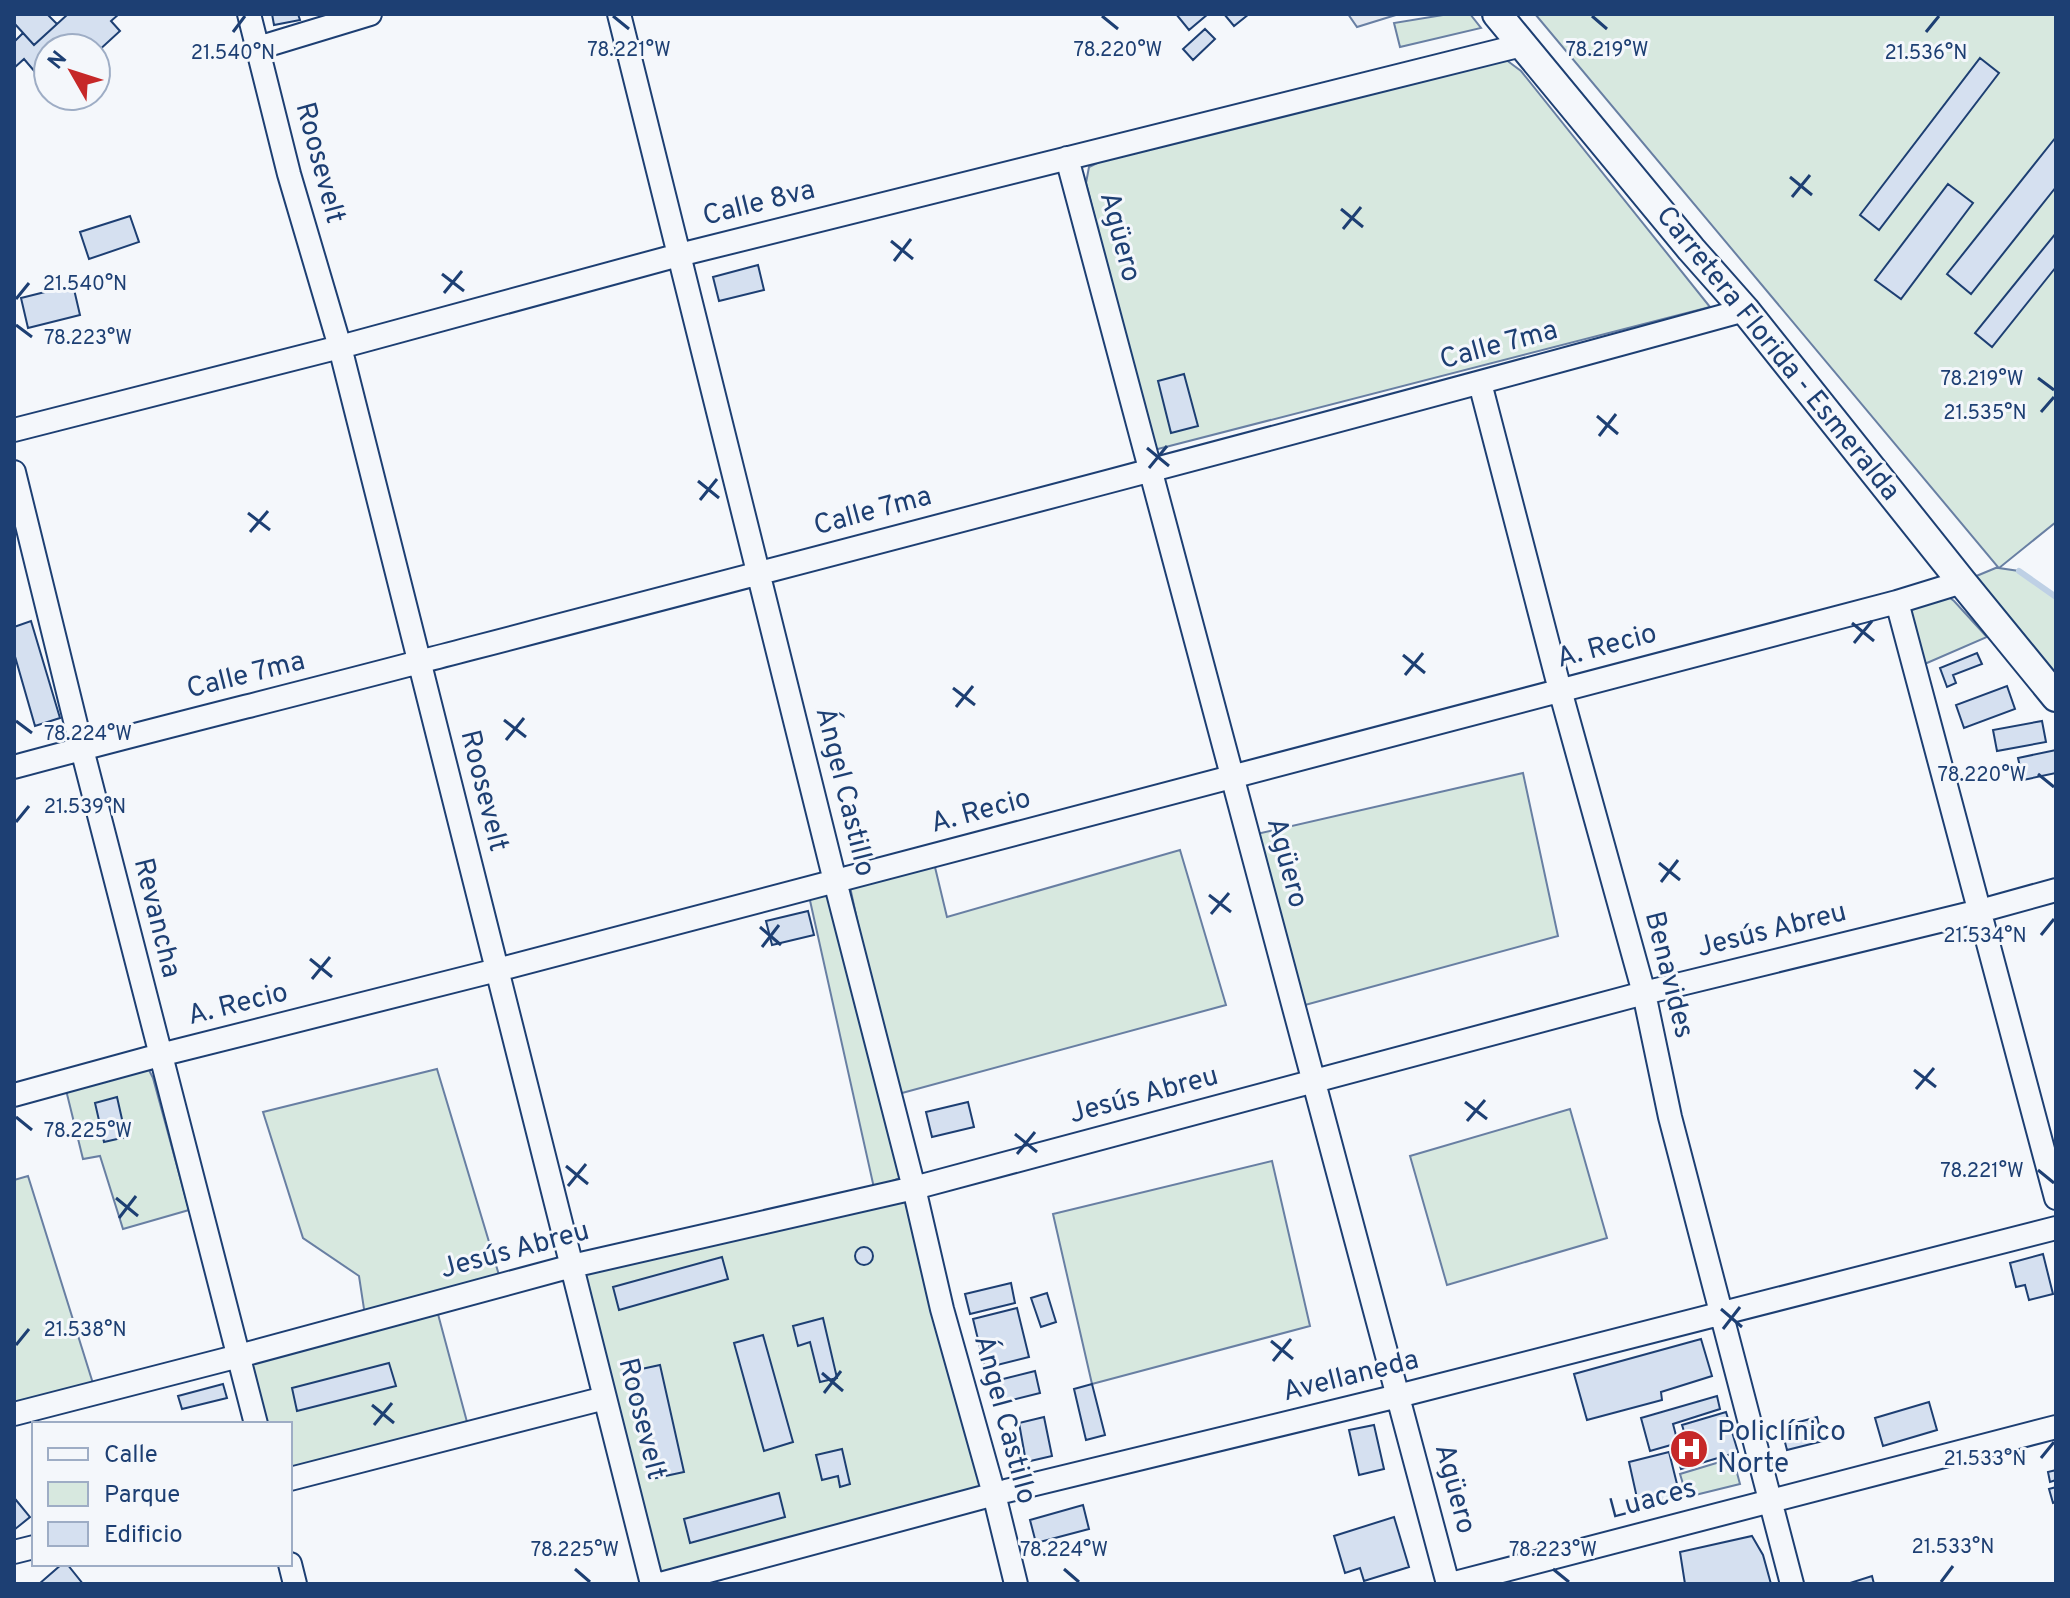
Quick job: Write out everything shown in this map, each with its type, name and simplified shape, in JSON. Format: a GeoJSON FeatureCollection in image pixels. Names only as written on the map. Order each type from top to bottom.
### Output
{"type":"FeatureCollection","features":[{"type":"Feature","properties":{"kind":"main road","name":"Carretera Florida - Esmeralda"},"geometry":{"type":"LineString","coordinates":[[1497,14],[1745,310],[2056,697]]}},
{"type":"Feature","properties":{"kind":"street","name":"Roosevelt"},"geometry":{"type":"LineString","coordinates":[[249,14],[289,174],[340,347],[652,1584]]}},
{"type":"Feature","properties":{"kind":"street"},"geometry":{"type":"LineString","coordinates":[[258,48],[370,14]]}},
{"type":"Feature","properties":{"kind":"street","name":"Ángel Castillo"},"geometry":{"type":"LineString","coordinates":[[619,14],[942,1309],[1016,1584]]}},
{"type":"Feature","properties":{"kind":"street","name":"Calle 8va"},"geometry":{"type":"LineString","coordinates":[[14,430],[340,347],[679,255],[1522,45]]}},
{"type":"Feature","properties":{"kind":"street","name":"Agüero"},"geometry":{"type":"LineString","coordinates":[[1067,158],[1450,1584]]}},
{"type":"Feature","properties":{"kind":"street","name":"Calle 7ma"},"geometry":{"type":"LineString","coordinates":[[14,767],[1480,383],[1745,310]]}},
{"type":"Feature","properties":{"kind":"street","name":"Benavides"},"geometry":{"type":"LineString","coordinates":[[1480,383],[1560,690],[1644,993],[1670,1117],[1792,1584]]}},
{"type":"Feature","properties":{"kind":"street","name":"Revancha"},"geometry":{"type":"LineString","coordinates":[[14,472],[256,1422]]}},
{"type":"Feature","properties":{"kind":"street","name":"A. Recio"},"geometry":{"type":"LineString","coordinates":[[14,1095],[1897,602],[1962,582]]}},
{"type":"Feature","properties":{"kind":"street"},"geometry":{"type":"LineString","coordinates":[[1897,602],[2056,1198]]}},
{"type":"Feature","properties":{"kind":"street","name":"Jesús Abreu"},"geometry":{"type":"LineString","coordinates":[[14,1414],[572,1266],[914,1188],[1644,993],[2056,890]]}},
{"type":"Feature","properties":{"kind":"street","name":"Avellaneda"},"geometry":{"type":"LineString","coordinates":[[660,1584],[994,1494],[1398,1396],[2056,1228]]}},
{"type":"Feature","properties":{"kind":"street"},"geometry":{"type":"LineString","coordinates":[[292,1478],[605,1398]]}},
{"type":"Feature","properties":{"kind":"street","name":"Luaces"},"geometry":{"type":"LineString","coordinates":[[1450,1584],[2056,1427]]}},
{"type":"Feature","properties":{"kind":"green space"},"geometry":{"type":"Polygon","coordinates":[[[1449,14],[1470,14],[1481,28],[1400,47],[1394,23],[1449,14]]]}},
{"type":"Feature","properties":{"kind":"green space"},"geometry":{"type":"Polygon","coordinates":[[[1535,14],[2056,14],[2056,522],[1999,568],[2019,571],[2056,597],[2056,697],[1962,582],[1998,567],[1535,14]]]}},
{"type":"Feature","properties":{"kind":"green space"},"geometry":{"type":"Polygon","coordinates":[[[1505,59],[1521,71],[1710,307],[1154,450],[1086,183],[1089,167],[1124,150],[1505,59]]]}},
{"type":"Feature","properties":{"kind":"green space"},"geometry":{"type":"Polygon","coordinates":[[[1945,594],[1987,637],[1920,666],[1910,608],[1945,594]]]}},
{"type":"Feature","properties":{"kind":"green space"},"geometry":{"type":"Polygon","coordinates":[[[1523,773],[1558,936],[1294,1008],[1248,836],[1523,773]]]}},
{"type":"Feature","properties":{"kind":"green space"},"geometry":{"type":"Polygon","coordinates":[[[1180,850],[1226,1005],[891,1096],[994,1494],[660,1584],[572,1266],[913,1187],[897,1179],[874,1188],[809,896],[827,892],[844,945],[861,938],[850,887],[934,863],[947,917],[1180,850]]]}},
{"type":"Feature","properties":{"kind":"green space"},"geometry":{"type":"Polygon","coordinates":[[[141,1065],[149,1070],[153,1078],[189,1210],[123,1229],[100,1156],[83,1159],[66,1090],[141,1065]]]}},
{"type":"Feature","properties":{"kind":"green space"},"geometry":{"type":"Polygon","coordinates":[[[437,1069],[502,1285],[435,1303],[470,1433],[292,1478],[292,1422],[256,1422],[239,1356],[366,1322],[359,1276],[303,1238],[263,1112],[437,1069]]]}},
{"type":"Feature","properties":{"kind":"green space"},"geometry":{"type":"Polygon","coordinates":[[[1570,1109],[1607,1238],[1447,1285],[1410,1156],[1570,1109]]]}},
{"type":"Feature","properties":{"kind":"green space"},"geometry":{"type":"Polygon","coordinates":[[[1272,1161],[1310,1326],[1092,1384],[1053,1214],[1272,1161]]]}},
{"type":"Feature","properties":{"kind":"green space"},"geometry":{"type":"Polygon","coordinates":[[[28,1176],[96,1393],[14,1414],[14,1180],[28,1176]]]}},
{"type":"Feature","properties":{"kind":"green space"},"geometry":{"type":"Polygon","coordinates":[[[1733,1458],[1740,1484],[1687,1497],[1680,1474],[1733,1458]]]}},
{"type":"Feature","properties":{"kind":"shaded area"},"geometry":{"type":"Polygon","coordinates":[[[1348,14],[1399,14],[1357,27],[1348,14]]]}},
{"type":"Feature","properties":{"kind":"building"},"geometry":{"type":"Polygon","coordinates":[[[14,14],[47,14],[57,24],[48,32],[32,32],[32,43],[14,23],[14,14]]]}},
{"type":"Feature","properties":{"kind":"building"},"geometry":{"type":"Polygon","coordinates":[[[68,14],[119,14],[111,21],[120,31],[112,38],[112,32],[48,32],[68,14]]]}},
{"type":"Feature","properties":{"kind":"building"},"geometry":{"type":"Polygon","coordinates":[[[272,14],[298,14],[300,20],[274,25],[272,14]]]}},
{"type":"Feature","properties":{"kind":"building"},"geometry":{"type":"Polygon","coordinates":[[[1176,14],[1208,14],[1189,30],[1176,14]]]}},
{"type":"Feature","properties":{"kind":"building"},"geometry":{"type":"Polygon","coordinates":[[[1224,14],[1249,14],[1234,26],[1224,14]]]}},
{"type":"Feature","properties":{"kind":"building"},"geometry":{"type":"Polygon","coordinates":[[[1205,29],[1215,39],[1193,60],[1183,49],[1205,29]]]}},
{"type":"Feature","properties":{"kind":"building"},"geometry":{"type":"Polygon","coordinates":[[[23,33],[32,43],[32,68],[24,59],[14,68],[14,42],[23,33]]]}},
{"type":"Feature","properties":{"kind":"building"},"geometry":{"type":"Polygon","coordinates":[[[1980,58],[1999,73],[1879,230],[1860,215],[1980,58]]]}},
{"type":"Feature","properties":{"kind":"building"},"geometry":{"type":"Polygon","coordinates":[[[2056,137],[2056,187],[1971,294],[1947,274],[2056,137]]]}},
{"type":"Feature","properties":{"kind":"building"},"geometry":{"type":"Polygon","coordinates":[[[1948,184],[1973,203],[1901,299],[1875,280],[1948,184]]]}},
{"type":"Feature","properties":{"kind":"building"},"geometry":{"type":"Polygon","coordinates":[[[130,216],[139,242],[89,259],[80,232],[130,216]]]}},
{"type":"Feature","properties":{"kind":"building"},"geometry":{"type":"Polygon","coordinates":[[[2056,233],[2056,267],[1992,347],[1975,333],[2056,233]]]}},
{"type":"Feature","properties":{"kind":"building"},"geometry":{"type":"Polygon","coordinates":[[[758,265],[764,290],[719,301],[713,277],[758,265]]]}},
{"type":"Feature","properties":{"kind":"building"},"geometry":{"type":"Polygon","coordinates":[[[73,285],[80,315],[28,328],[21,298],[73,285]]]}},
{"type":"Feature","properties":{"kind":"building"},"geometry":{"type":"Polygon","coordinates":[[[1184,374],[1198,426],[1171,433],[1158,381],[1184,374]]]}},
{"type":"Feature","properties":{"kind":"building"},"geometry":{"type":"Polygon","coordinates":[[[31,621],[60,718],[35,726],[14,653],[14,627],[31,621]]]}},
{"type":"Feature","properties":{"kind":"building"},"geometry":{"type":"Polygon","coordinates":[[[1977,653],[1982,664],[1953,675],[1956,683],[1947,687],[1940,668],[1977,653]]]}},
{"type":"Feature","properties":{"kind":"building"},"geometry":{"type":"Polygon","coordinates":[[[2007,686],[2015,709],[1964,728],[1956,705],[2007,686]]]}},
{"type":"Feature","properties":{"kind":"building"},"geometry":{"type":"Polygon","coordinates":[[[2042,721],[2046,742],[1997,751],[1993,730],[2042,721]]]}},
{"type":"Feature","properties":{"kind":"building"},"geometry":{"type":"Polygon","coordinates":[[[2056,750],[2056,773],[2023,780],[2018,758],[2056,750]]]}},
{"type":"Feature","properties":{"kind":"building"},"geometry":{"type":"Polygon","coordinates":[[[808,911],[814,935],[772,945],[766,921],[808,911]]]}},
{"type":"Feature","properties":{"kind":"building"},"geometry":{"type":"Polygon","coordinates":[[[117,1097],[126,1137],[104,1142],[95,1103],[117,1097]]]}},
{"type":"Feature","properties":{"kind":"building"},"geometry":{"type":"Polygon","coordinates":[[[968,1102],[974,1127],[932,1137],[926,1112],[968,1102]]]}},
{"type":"Feature","properties":{"kind":"building"},"geometry":{"type":"Polygon","coordinates":[[[860,1247],[868,1247],[873,1256],[871,1263],[860,1265],[855,1260],[855,1252],[860,1247]]]}},
{"type":"Feature","properties":{"kind":"building"},"geometry":{"type":"Polygon","coordinates":[[[2043,1254],[2053,1294],[2029,1300],[2025,1285],[2016,1287],[2010,1263],[2043,1254]]]}},
{"type":"Feature","properties":{"kind":"building"},"geometry":{"type":"Polygon","coordinates":[[[722,1257],[728,1279],[619,1310],[613,1287],[722,1257]]]}},
{"type":"Feature","properties":{"kind":"building"},"geometry":{"type":"Polygon","coordinates":[[[1011,1283],[1015,1303],[970,1314],[965,1294],[1011,1283]]]}},
{"type":"Feature","properties":{"kind":"building"},"geometry":{"type":"Polygon","coordinates":[[[1047,1293],[1056,1322],[1041,1327],[1031,1298],[1047,1293]]]}},
{"type":"Feature","properties":{"kind":"building"},"geometry":{"type":"Polygon","coordinates":[[[1017,1308],[1029,1357],[985,1368],[973,1319],[1017,1308]]]}},
{"type":"Feature","properties":{"kind":"building"},"geometry":{"type":"Polygon","coordinates":[[[823,1318],[837,1378],[820,1382],[810,1342],[798,1346],[793,1326],[823,1318]]]}},
{"type":"Feature","properties":{"kind":"building"},"geometry":{"type":"Polygon","coordinates":[[[763,1335],[793,1442],[764,1451],[734,1343],[763,1335]]]}},
{"type":"Feature","properties":{"kind":"building"},"geometry":{"type":"Polygon","coordinates":[[[1701,1339],[1712,1376],[1661,1392],[1662,1400],[1587,1420],[1574,1374],[1701,1339]]]}},
{"type":"Feature","properties":{"kind":"building"},"geometry":{"type":"Polygon","coordinates":[[[389,1363],[396,1386],[297,1411],[292,1388],[389,1363]]]}},
{"type":"Feature","properties":{"kind":"building"},"geometry":{"type":"Polygon","coordinates":[[[660,1365],[684,1472],[656,1478],[632,1371],[660,1365]]]}},
{"type":"Feature","properties":{"kind":"building"},"geometry":{"type":"Polygon","coordinates":[[[1035,1371],[1040,1393],[1000,1403],[995,1381],[1035,1371]]]}},
{"type":"Feature","properties":{"kind":"building"},"geometry":{"type":"Polygon","coordinates":[[[223,1384],[227,1398],[182,1409],[178,1396],[223,1384]]]}},
{"type":"Feature","properties":{"kind":"building"},"geometry":{"type":"Polygon","coordinates":[[[1092,1384],[1105,1435],[1086,1440],[1074,1389],[1092,1384]]]}},
{"type":"Feature","properties":{"kind":"building"},"geometry":{"type":"Polygon","coordinates":[[[1717,1396],[1720,1409],[1673,1424],[1678,1443],[1650,1451],[1641,1418],[1717,1396]]]}},
{"type":"Feature","properties":{"kind":"building"},"geometry":{"type":"Polygon","coordinates":[[[1929,1402],[1937,1430],[1883,1446],[1875,1418],[1929,1402]]]}},
{"type":"Feature","properties":{"kind":"building"},"geometry":{"type":"Polygon","coordinates":[[[1726,1412],[1738,1452],[1681,1469],[1675,1451],[1689,1447],[1682,1425],[1726,1412]]]}},
{"type":"Feature","properties":{"kind":"building"},"geometry":{"type":"Polygon","coordinates":[[[1044,1417],[1052,1456],[1026,1462],[1019,1423],[1044,1417]]]}},
{"type":"Feature","properties":{"kind":"building"},"geometry":{"type":"Polygon","coordinates":[[[1817,1417],[1823,1441],[1787,1450],[1781,1427],[1817,1417]]]}},
{"type":"Feature","properties":{"kind":"building"},"geometry":{"type":"Polygon","coordinates":[[[1374,1425],[1384,1469],[1359,1475],[1349,1430],[1374,1425]]]}},
{"type":"Feature","properties":{"kind":"building"},"geometry":{"type":"Polygon","coordinates":[[[842,1449],[850,1484],[840,1487],[838,1476],[822,1480],[816,1455],[842,1449]]]}},
{"type":"Feature","properties":{"kind":"building"},"geometry":{"type":"Polygon","coordinates":[[[1669,1452],[1680,1496],[1639,1507],[1629,1462],[1669,1452]]]}},
{"type":"Feature","properties":{"kind":"building"},"geometry":{"type":"Polygon","coordinates":[[[2056,1470],[2056,1480],[2050,1482],[2048,1472],[2056,1470]]]}},
{"type":"Feature","properties":{"kind":"building"},"geometry":{"type":"Polygon","coordinates":[[[2056,1487],[2056,1502],[2053,1503],[2049,1489],[2056,1487]]]}},
{"type":"Feature","properties":{"kind":"building"},"geometry":{"type":"Polygon","coordinates":[[[779,1493],[785,1517],[690,1543],[684,1519],[779,1493]]]}},
{"type":"Feature","properties":{"kind":"building"},"geometry":{"type":"Polygon","coordinates":[[[16,1500],[30,1517],[14,1530],[14,1502],[16,1500]]]}},
{"type":"Feature","properties":{"kind":"building"},"geometry":{"type":"Polygon","coordinates":[[[1083,1505],[1089,1529],[1036,1543],[1030,1520],[1083,1505]]]}},
{"type":"Feature","properties":{"kind":"building"},"geometry":{"type":"Polygon","coordinates":[[[1394,1517],[1409,1567],[1364,1581],[1360,1568],[1345,1573],[1334,1536],[1394,1517]]]}},
{"type":"Feature","properties":{"kind":"building"},"geometry":{"type":"Polygon","coordinates":[[[1752,1536],[1763,1555],[1771,1584],[1685,1584],[1680,1552],[1752,1536]]]}},
{"type":"Feature","properties":{"kind":"building"},"geometry":{"type":"Polygon","coordinates":[[[60,1566],[69,1566],[83,1584],[39,1584],[60,1566]]]}},
{"type":"Feature","properties":{"kind":"building"},"geometry":{"type":"Polygon","coordinates":[[[1872,1576],[1874,1584],[1847,1584],[1872,1576]]]}},
{"type":"Feature","properties":{"kind":"waterway"},"geometry":{"type":"LineString","coordinates":[[2019,571],[2056,597]]}},
{"type":"Feature","properties":{"kind":"place","name":"Policlínico Norte"},"geometry":{"type":"Point","coordinates":[1689,1449]}}]}
